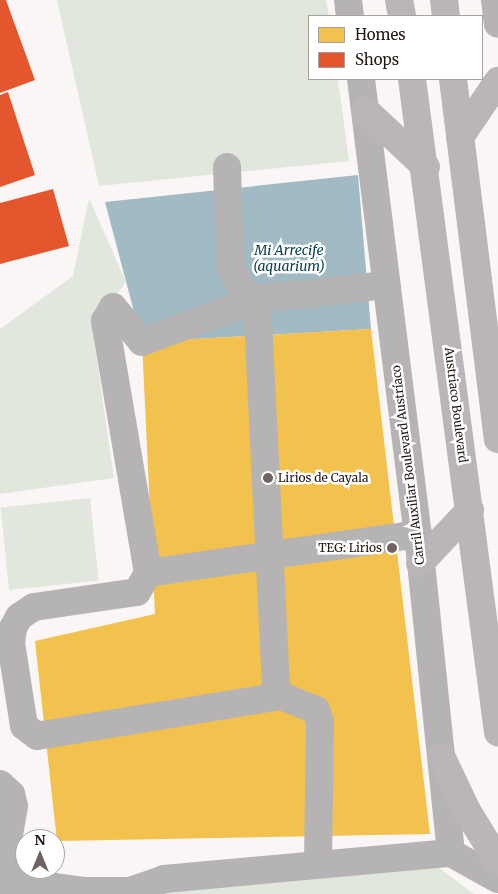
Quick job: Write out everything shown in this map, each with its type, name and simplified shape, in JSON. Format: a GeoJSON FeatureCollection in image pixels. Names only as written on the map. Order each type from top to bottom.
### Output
{"type":"FeatureCollection","features":[{"type":"Feature","properties":{"kind":"main road"},"geometry":{"type":"LineString","coordinates":[[399,0],[402,15]]}},
{"type":"Feature","properties":{"kind":"main road"},"geometry":{"type":"LineString","coordinates":[[444,0],[446,15]]}},
{"type":"Feature","properties":{"kind":"main road","name":"Austriaco Boulevard"},"geometry":{"type":"LineString","coordinates":[[412,80],[426,167],[498,732]]}},
{"type":"Feature","properties":{"kind":"main road"},"geometry":{"type":"LineString","coordinates":[[453,80],[498,439]]}},
{"type":"Feature","properties":{"kind":"main road"},"geometry":{"type":"LineString","coordinates":[[460,137],[498,81]]}},
{"type":"Feature","properties":{"kind":"main road"},"geometry":{"type":"LineString","coordinates":[[366,111],[426,167]]}},
{"type":"Feature","properties":{"kind":"main road"},"geometry":{"type":"LineString","coordinates":[[420,562],[470,510]]}},
{"type":"Feature","properties":{"kind":"main road"},"geometry":{"type":"LineString","coordinates":[[442,758],[467,811],[498,861]]}},
{"type":"Feature","properties":{"kind":"street"},"geometry":{"type":"LineString","coordinates":[[348,0],[350,15]]}},
{"type":"Feature","properties":{"kind":"street"},"geometry":{"type":"LineString","coordinates":[[495,0],[498,24]]}},
{"type":"Feature","properties":{"kind":"street","name":"Carril Auxiliar Boulevard Austríaco"},"geometry":{"type":"LineString","coordinates":[[361,80],[418,534],[451,853]]}},
{"type":"Feature","properties":{"kind":"street"},"geometry":{"type":"LineString","coordinates":[[227,167],[230,267],[243,290],[257,299]]}},
{"type":"Feature","properties":{"kind":"street"},"geometry":{"type":"LineString","coordinates":[[318,864],[320,722],[316,710],[307,704],[280,696],[47,735],[29,733],[24,726],[11,643],[19,617],[34,607],[137,592],[148,573],[105,321],[113,307],[142,342],[257,299],[386,285]]}},
{"type":"Feature","properties":{"kind":"street"},"geometry":{"type":"LineString","coordinates":[[257,299],[276,687],[280,696]]}},
{"type":"Feature","properties":{"kind":"street"},"geometry":{"type":"LineString","coordinates":[[148,573],[418,534]]}},
{"type":"Feature","properties":{"kind":"street"},"geometry":{"type":"LineString","coordinates":[[0,784],[11,794],[14,806],[8,846],[8,887],[92,892],[139,891],[164,879],[451,853],[498,879]]}},
{"type":"Feature","properties":{"kind":"shaded area"},"geometry":{"type":"Polygon","coordinates":[[[57,0],[326,0],[329,15],[308,15],[308,80],[338,80],[349,161],[99,186],[57,0]]]}},
{"type":"Feature","properties":{"kind":"shaded area"},"geometry":{"type":"Polygon","coordinates":[[[89,198],[126,282],[92,327],[114,478],[0,494],[0,329],[73,276],[89,198]]]}},
{"type":"Feature","properties":{"kind":"shaded area"},"geometry":{"type":"Polygon","coordinates":[[[90,498],[99,581],[9,590],[0,507],[90,498]]]}},
{"type":"Feature","properties":{"kind":"shaded area"},"geometry":{"type":"Polygon","coordinates":[[[439,868],[474,894],[162,894],[161,887],[439,868]]]}},
{"type":"Feature","properties":{"kind":"water","name":"Mi Arrecife (aquarium)"},"geometry":{"type":"Polygon","coordinates":[[[358,175],[371,329],[142,342],[105,202],[358,175]]]}},
{"type":"Feature","properties":{"kind":"building: Homes","name":"Lirios de Cayala"},"geometry":{"type":"Polygon","coordinates":[[[371,329],[430,834],[65,841],[65,829],[56,829],[35,641],[155,614],[142,342],[371,329]]]}},
{"type":"Feature","properties":{"kind":"building: Shops"},"geometry":{"type":"Polygon","coordinates":[[[0,0],[6,0],[35,80],[0,93],[0,0]]]}},
{"type":"Feature","properties":{"kind":"building: Shops"},"geometry":{"type":"Polygon","coordinates":[[[8,92],[35,175],[0,187],[0,95],[8,92]]]}},
{"type":"Feature","properties":{"kind":"building: Shops"},"geometry":{"type":"Polygon","coordinates":[[[53,189],[69,246],[0,264],[0,203],[53,189]]]}},
{"type":"Feature","properties":{"kind":"place","name":"Lirios de Cayala"},"geometry":{"type":"Point","coordinates":[268,478]}},
{"type":"Feature","properties":{"kind":"place","name":"TEG: Lirios"},"geometry":{"type":"Point","coordinates":[392,548]}}]}
